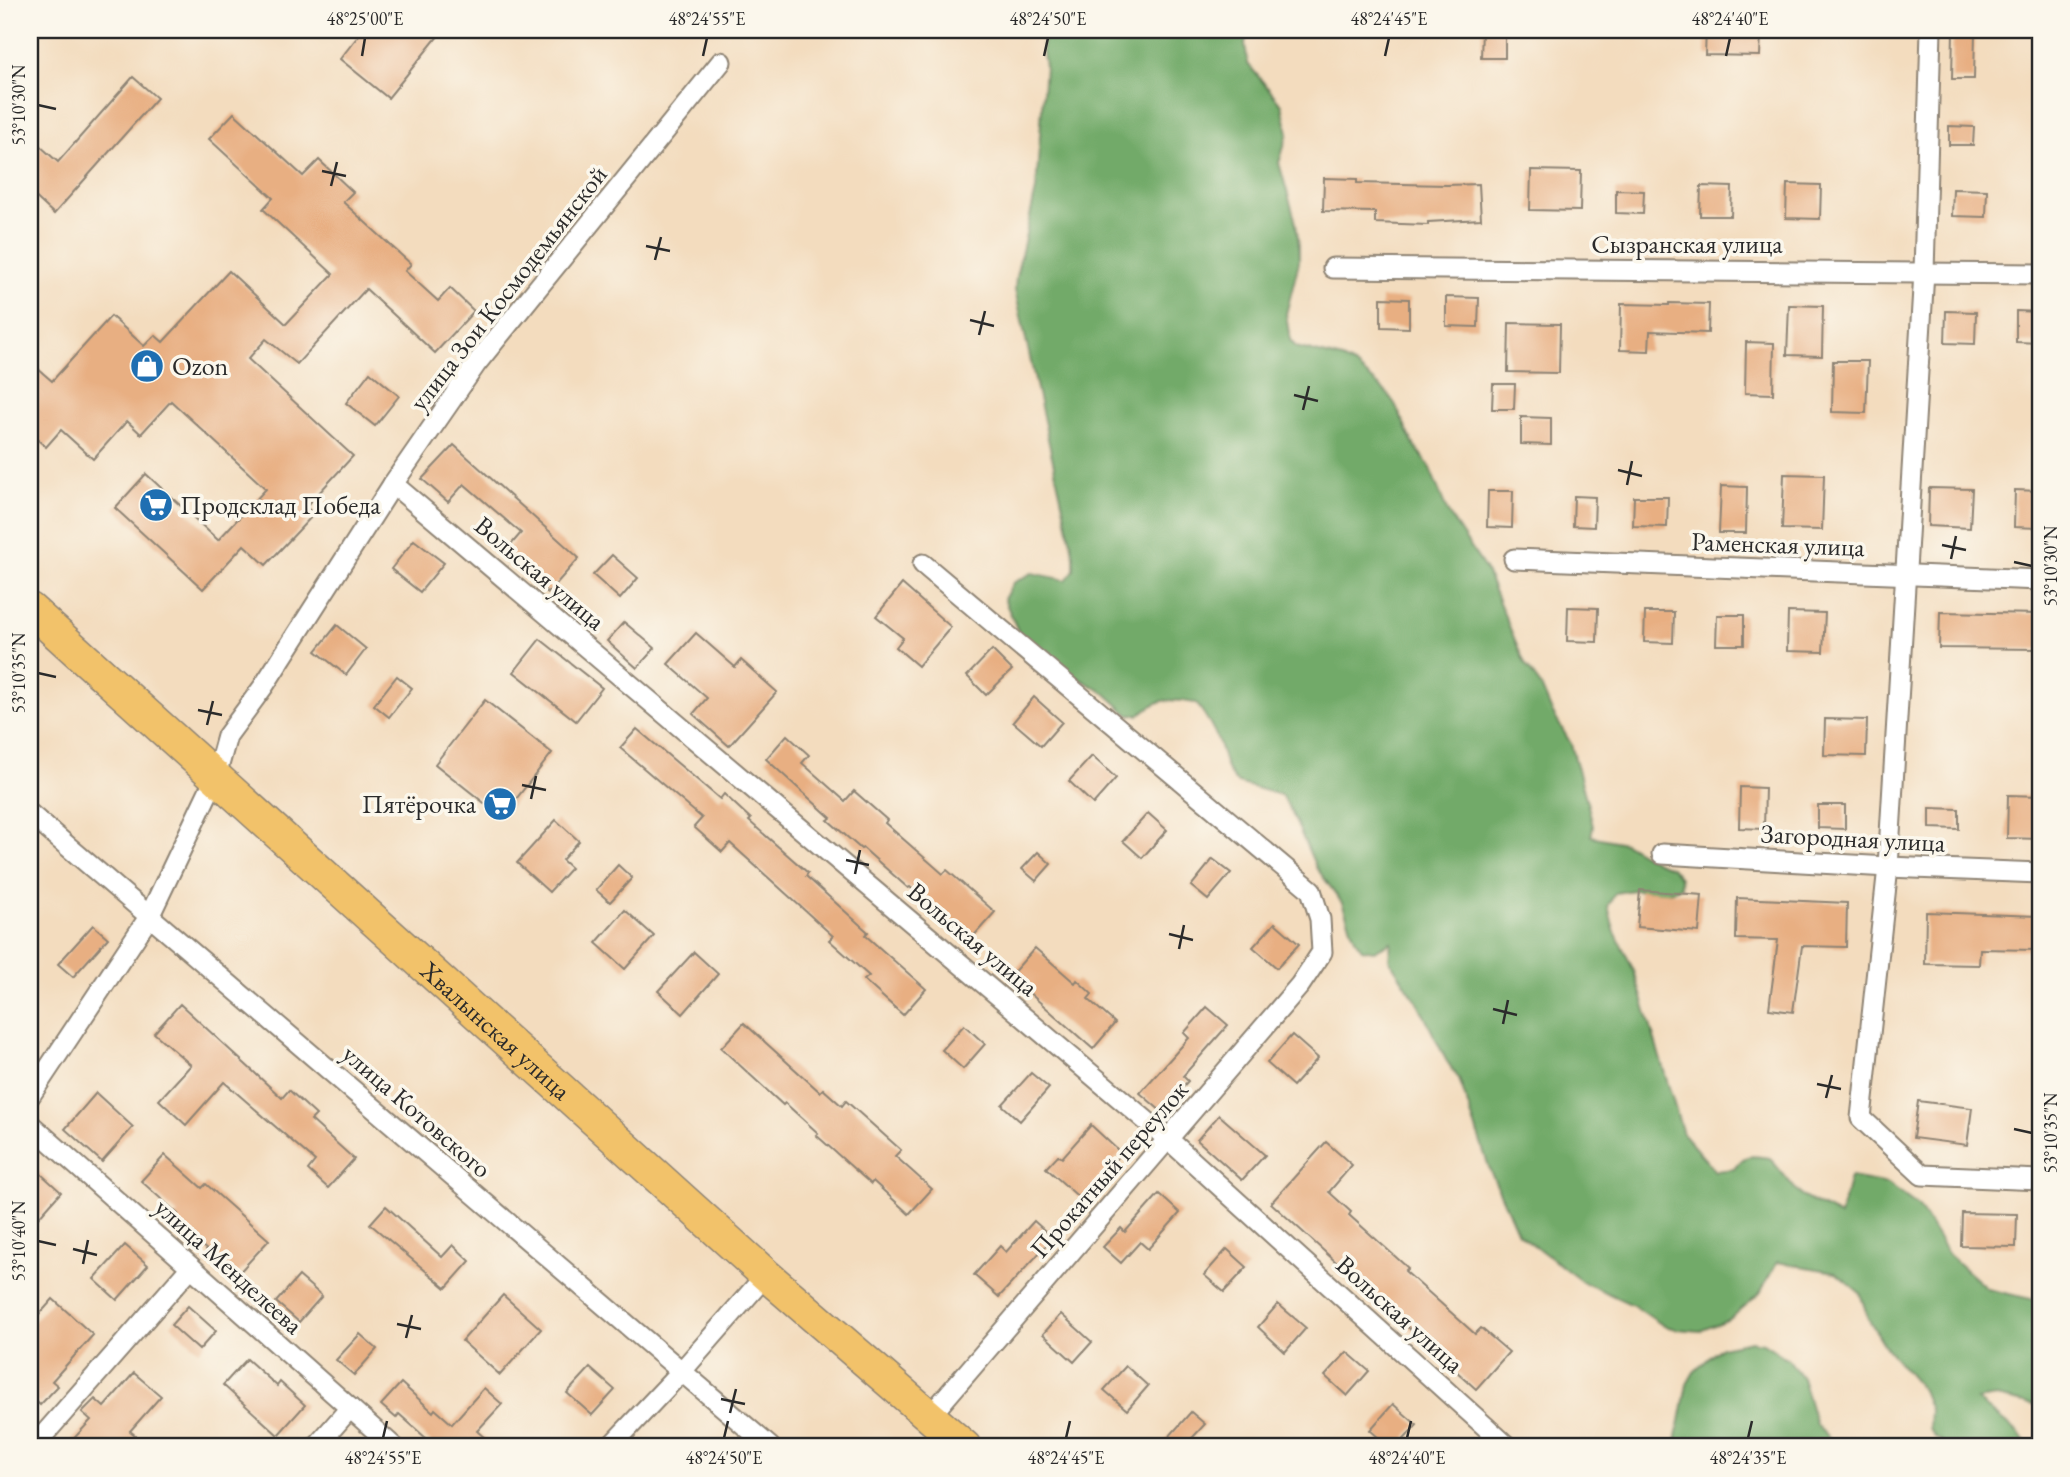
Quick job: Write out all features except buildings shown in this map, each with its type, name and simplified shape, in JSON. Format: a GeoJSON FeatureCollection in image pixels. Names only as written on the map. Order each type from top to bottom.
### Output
{"type":"FeatureCollection","features":[{"type":"Feature","properties":{"kind":"main road","name":"Хвалынская улица"},"geometry":{"type":"LineString","coordinates":[[30,609],[766,1275],[965,1447]]}},
{"type":"Feature","properties":{"kind":"street"},"geometry":{"type":"LineString","coordinates":[[1931,30],[1924,272],[1907,576],[1888,867],[1860,1118],[1922,1175],[2040,1180]]}},
{"type":"Feature","properties":{"kind":"street","name":"улица Зои Космодемьянской"},"geometry":{"type":"LineString","coordinates":[[30,1096],[149,917],[216,776],[227,736],[263,687],[393,484],[476,364],[721,62]]}},
{"type":"Feature","properties":{"kind":"street","name":"Сызранская улица"},"geometry":{"type":"LineString","coordinates":[[1333,268],[2040,274]]}},
{"type":"Feature","properties":{"kind":"street","name":"Вольская улица"},"geometry":{"type":"LineString","coordinates":[[393,484],[1169,1139],[1508,1447]]}},
{"type":"Feature","properties":{"kind":"street","name":"Раменская улица"},"geometry":{"type":"LineString","coordinates":[[1514,559],[2040,580]]}},
{"type":"Feature","properties":{"kind":"street","name":"Прокатный переулок"},"geometry":{"type":"LineString","coordinates":[[923,564],[1311,890],[1320,919],[1322,952],[1300,985],[930,1416]]}},
{"type":"Feature","properties":{"kind":"street","name":"улица Котовского"},"geometry":{"type":"LineString","coordinates":[[30,814],[770,1447]]}},
{"type":"Feature","properties":{"kind":"street","name":"Загородная улица"},"geometry":{"type":"LineString","coordinates":[[1662,853],[2040,873]]}},
{"type":"Feature","properties":{"kind":"street","name":"улица Менделеева"},"geometry":{"type":"LineString","coordinates":[[30,1124],[394,1447]]}},
{"type":"Feature","properties":{"kind":"street"},"geometry":{"type":"LineString","coordinates":[[33,1447],[191,1267]]}},
{"type":"Feature","properties":{"kind":"street"},"geometry":{"type":"LineString","coordinates":[[610,1447],[681,1372],[766,1275]]}},
{"type":"Feature","properties":{"kind":"street"},"geometry":{"type":"LineString","coordinates":[[316,1447],[350,1408]]}},
{"type":"Feature","properties":{"kind":"green space"},"geometry":{"type":"Polygon","coordinates":[[[1045,30],[1247,30],[1245,44],[1248,64],[1282,105],[1288,133],[1279,163],[1296,223],[1299,246],[1299,262],[1286,314],[1290,340],[1296,347],[1342,359],[1356,366],[1387,393],[1395,404],[1413,443],[1429,466],[1448,513],[1485,569],[1525,664],[1541,686],[1551,710],[1571,744],[1591,817],[1591,836],[1624,843],[1671,867],[1680,878],[1681,887],[1668,893],[1634,890],[1615,893],[1608,906],[1614,930],[1634,971],[1683,1134],[1715,1171],[1734,1169],[1749,1156],[1770,1158],[1801,1196],[1840,1216],[1850,1177],[1888,1184],[1919,1207],[1948,1254],[1987,1289],[2040,1301],[2040,1410],[2038,1406],[1996,1397],[1977,1400],[2019,1434],[2028,1447],[1950,1447],[1935,1437],[1929,1428],[1930,1410],[1922,1390],[1887,1349],[1868,1318],[1860,1293],[1835,1272],[1777,1262],[1760,1293],[1730,1319],[1700,1331],[1677,1329],[1664,1326],[1633,1305],[1581,1281],[1518,1233],[1491,1173],[1459,1079],[1446,1060],[1419,1005],[1389,959],[1391,942],[1374,951],[1362,949],[1356,941],[1342,903],[1316,867],[1281,795],[1238,783],[1230,775],[1215,732],[1196,703],[1166,700],[1139,715],[1129,715],[1106,694],[1059,671],[1021,638],[1004,599],[1013,583],[1032,573],[1066,580],[1074,570],[1074,556],[1015,290],[1036,190],[1045,30]]]}},
{"type":"Feature","properties":{"kind":"green space"},"geometry":{"type":"Polygon","coordinates":[[[1751,1341],[1763,1343],[1789,1360],[1802,1378],[1816,1425],[1838,1447],[1675,1447],[1687,1384],[1694,1372],[1721,1347],[1751,1341]]]}},
{"type":"Feature","properties":{"kind":"place","name":"Ozon"},"geometry":{"type":"Point","coordinates":[147,366]}},
{"type":"Feature","properties":{"kind":"place","name":"Продсклад Победа"},"geometry":{"type":"Point","coordinates":[156,505]}},
{"type":"Feature","properties":{"kind":"place","name":"Пятёрочка"},"geometry":{"type":"Point","coordinates":[500,804]}}]}
